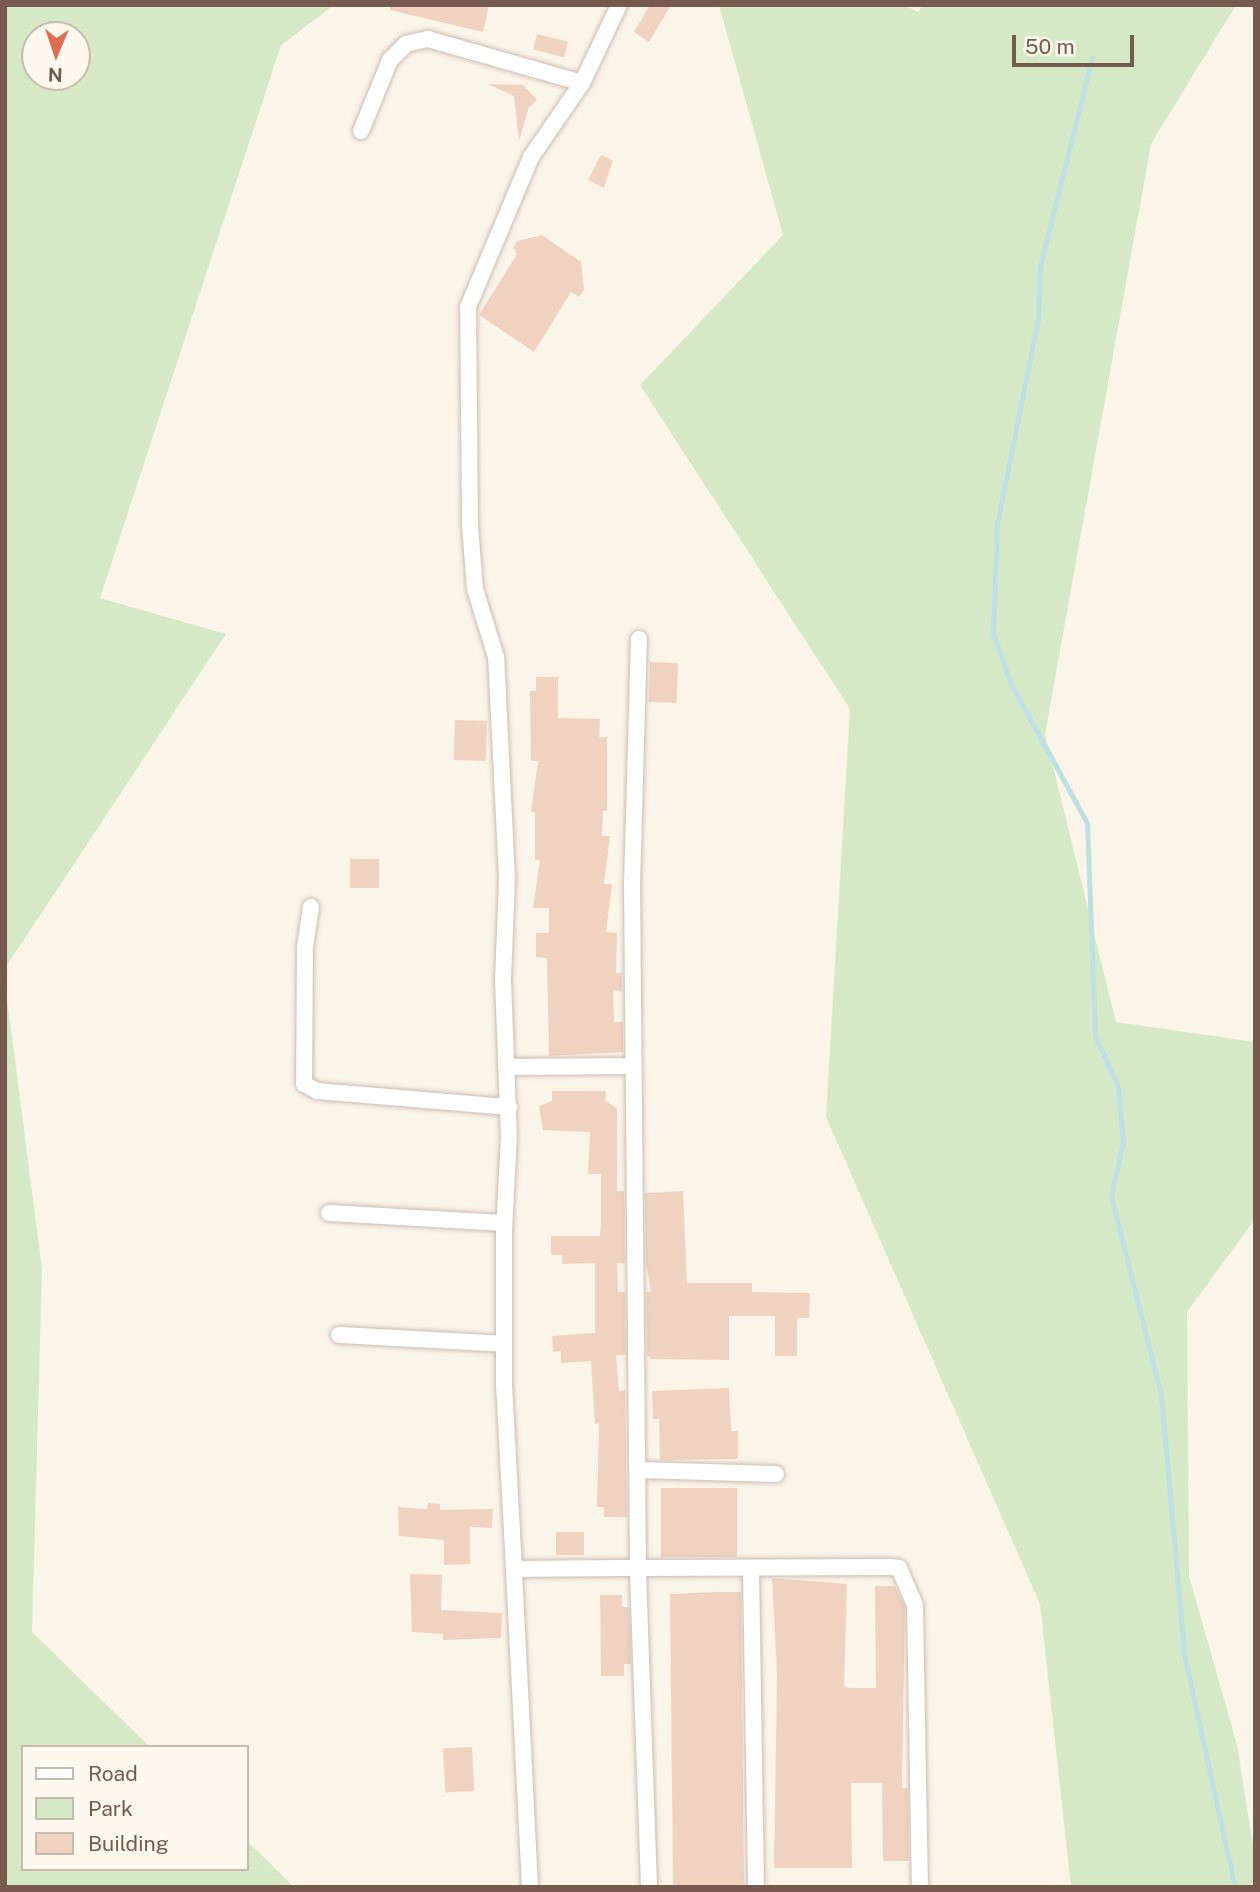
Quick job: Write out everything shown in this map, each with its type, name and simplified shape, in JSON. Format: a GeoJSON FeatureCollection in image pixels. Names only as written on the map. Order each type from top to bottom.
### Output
{"type":"FeatureCollection","features":[{"type":"Feature","properties":{"kind":"street"},"geometry":{"type":"LineString","coordinates":[[530,1887],[504,1344],[504,1223],[509,1108],[503,979],[507,879],[496,657],[473,572],[466,407],[468,307],[531,157],[582,83],[619,5]]}},
{"type":"Feature","properties":{"kind":"street"},"geometry":{"type":"LineString","coordinates":[[361,131],[390,60],[405,44],[428,39],[582,83]]}},
{"type":"Feature","properties":{"kind":"street"},"geometry":{"type":"LineString","coordinates":[[639,639],[632,1066],[638,1568],[649,1887]]}},
{"type":"Feature","properties":{"kind":"street"},"geometry":{"type":"LineString","coordinates":[[311,907],[305,947],[304,1084],[317,1091],[509,1108]]}},
{"type":"Feature","properties":{"kind":"street"},"geometry":{"type":"LineString","coordinates":[[506,1067],[632,1066]]}},
{"type":"Feature","properties":{"kind":"street"},"geometry":{"type":"LineString","coordinates":[[329,1213],[504,1223]]}},
{"type":"Feature","properties":{"kind":"street"},"geometry":{"type":"LineString","coordinates":[[338,1335],[504,1344]]}},
{"type":"Feature","properties":{"kind":"street"},"geometry":{"type":"LineString","coordinates":[[638,1471],[776,1474]]}},
{"type":"Feature","properties":{"kind":"street"},"geometry":{"type":"LineString","coordinates":[[514,1569],[899,1567],[915,1605],[920,1887]]}},
{"type":"Feature","properties":{"kind":"street"},"geometry":{"type":"LineString","coordinates":[[751,1568],[756,1887]]}},
{"type":"Feature","properties":{"kind":"green space"},"geometry":{"type":"Polygon","coordinates":[[[5,5],[334,5],[281,45],[100,598],[226,634],[5,968],[5,5]]]}},
{"type":"Feature","properties":{"kind":"green space"},"geometry":{"type":"Polygon","coordinates":[[[719,5],[903,5],[918,12],[923,5],[1236,5],[1151,144],[1045,734],[1116,1022],[1255,1042],[1255,1219],[1187,1312],[1189,1576],[1237,1745],[1255,1857],[1255,1887],[1071,1887],[1040,1604],[826,1117],[850,709],[640,385],[783,235],[719,5]]]}},
{"type":"Feature","properties":{"kind":"green space"},"geometry":{"type":"Polygon","coordinates":[[[5,983],[42,1269],[32,1632],[148,1745],[21,1745],[21,1871],[248,1871],[248,1842],[294,1887],[5,1887],[5,983]]]}},
{"type":"Feature","properties":{"kind":"building"},"geometry":{"type":"Polygon","coordinates":[[[390,5],[489,5],[483,32],[390,10],[390,5]]]}},
{"type":"Feature","properties":{"kind":"building"},"geometry":{"type":"Polygon","coordinates":[[[650,5],[671,5],[649,42],[634,32],[650,5]]]}},
{"type":"Feature","properties":{"kind":"building"},"geometry":{"type":"Polygon","coordinates":[[[537,34],[568,42],[564,57],[533,50],[537,34]]]}},
{"type":"Feature","properties":{"kind":"building"},"geometry":{"type":"Polygon","coordinates":[[[488,84],[523,85],[537,100],[529,107],[519,141],[514,96],[488,84]]]}},
{"type":"Feature","properties":{"kind":"building"},"geometry":{"type":"Polygon","coordinates":[[[601,155],[613,160],[604,188],[588,180],[601,155]]]}},
{"type":"Feature","properties":{"kind":"building"},"geometry":{"type":"Polygon","coordinates":[[[542,235],[581,262],[584,290],[579,297],[571,292],[534,352],[479,315],[517,254],[513,248],[517,241],[542,235]]]}},
{"type":"Feature","properties":{"kind":"building"},"geometry":{"type":"Polygon","coordinates":[[[650,662],[678,663],[677,703],[649,702],[650,662]]]}},
{"type":"Feature","properties":{"kind":"building"},"geometry":{"type":"Polygon","coordinates":[[[536,677],[558,677],[558,718],[600,719],[599,737],[607,737],[607,811],[603,811],[602,836],[610,836],[604,884],[612,884],[606,932],[617,933],[616,973],[622,973],[622,991],[613,990],[614,1022],[623,1022],[623,1052],[549,1056],[547,958],[536,957],[536,933],[549,933],[549,908],[533,908],[540,860],[535,860],[535,812],[531,812],[538,761],[531,761],[530,691],[536,691],[536,677]]]}},
{"type":"Feature","properties":{"kind":"building"},"geometry":{"type":"Polygon","coordinates":[[[455,720],[487,721],[486,761],[454,760],[455,720]]]}},
{"type":"Feature","properties":{"kind":"building"},"geometry":{"type":"Polygon","coordinates":[[[350,859],[379,859],[379,888],[350,888],[350,859]]]}},
{"type":"Feature","properties":{"kind":"building"},"geometry":{"type":"Polygon","coordinates":[[[552,1091],[606,1091],[605,1101],[617,1108],[617,1191],[624,1191],[625,1263],[617,1263],[618,1292],[625,1292],[626,1355],[616,1355],[619,1391],[625,1390],[627,1517],[604,1517],[604,1507],[597,1507],[599,1423],[595,1424],[591,1361],[561,1363],[561,1351],[553,1352],[552,1336],[595,1333],[595,1263],[562,1264],[562,1255],[551,1255],[551,1236],[600,1236],[601,1174],[588,1174],[590,1132],[543,1130],[539,1106],[552,1101],[552,1091]]]}},
{"type":"Feature","properties":{"kind":"building"},"geometry":{"type":"Polygon","coordinates":[[[683,1191],[687,1283],[752,1283],[752,1292],[810,1293],[809,1318],[797,1318],[797,1356],[775,1356],[775,1316],[729,1316],[729,1360],[651,1359],[647,1355],[646,1292],[651,1292],[646,1263],[645,1193],[683,1191]]]}},
{"type":"Feature","properties":{"kind":"building"},"geometry":{"type":"Polygon","coordinates":[[[729,1388],[731,1431],[738,1431],[738,1459],[660,1460],[659,1419],[653,1419],[652,1391],[729,1388]]]}},
{"type":"Feature","properties":{"kind":"building"},"geometry":{"type":"Polygon","coordinates":[[[661,1488],[737,1488],[737,1557],[661,1557],[661,1488]]]}},
{"type":"Feature","properties":{"kind":"building"},"geometry":{"type":"Polygon","coordinates":[[[428,1503],[440,1504],[440,1510],[493,1509],[492,1528],[470,1527],[470,1564],[444,1565],[444,1540],[399,1536],[398,1507],[427,1509],[428,1503]]]}},
{"type":"Feature","properties":{"kind":"building"},"geometry":{"type":"Polygon","coordinates":[[[556,1532],[584,1532],[584,1555],[556,1555],[556,1532]]]}},
{"type":"Feature","properties":{"kind":"building"},"geometry":{"type":"Polygon","coordinates":[[[410,1574],[442,1575],[441,1610],[502,1613],[501,1638],[443,1640],[443,1634],[412,1632],[410,1574]]]}},
{"type":"Feature","properties":{"kind":"building"},"geometry":{"type":"Polygon","coordinates":[[[772,1578],[847,1584],[844,1686],[850,1688],[876,1688],[875,1586],[895,1586],[905,1607],[902,1788],[908,1788],[909,1861],[883,1861],[882,1783],[851,1783],[852,1868],[774,1868],[777,1673],[772,1578]]]}},
{"type":"Feature","properties":{"kind":"building"},"geometry":{"type":"Polygon","coordinates":[[[741,1592],[744,1887],[673,1887],[670,1594],[741,1592]]]}},
{"type":"Feature","properties":{"kind":"building"},"geometry":{"type":"Polygon","coordinates":[[[600,1595],[622,1595],[622,1607],[629,1607],[631,1664],[624,1664],[624,1676],[601,1676],[600,1595]]]}},
{"type":"Feature","properties":{"kind":"building"},"geometry":{"type":"Polygon","coordinates":[[[472,1747],[474,1791],[445,1792],[443,1749],[472,1747]]]}},
{"type":"Feature","properties":{"kind":"waterway"},"geometry":{"type":"LineString","coordinates":[[1092,58],[1040,266],[1038,320],[997,523],[993,634],[1011,684],[1087,823],[1095,1035],[1118,1087],[1123,1142],[1111,1196],[1161,1395],[1184,1654],[1235,1887]]}}]}
